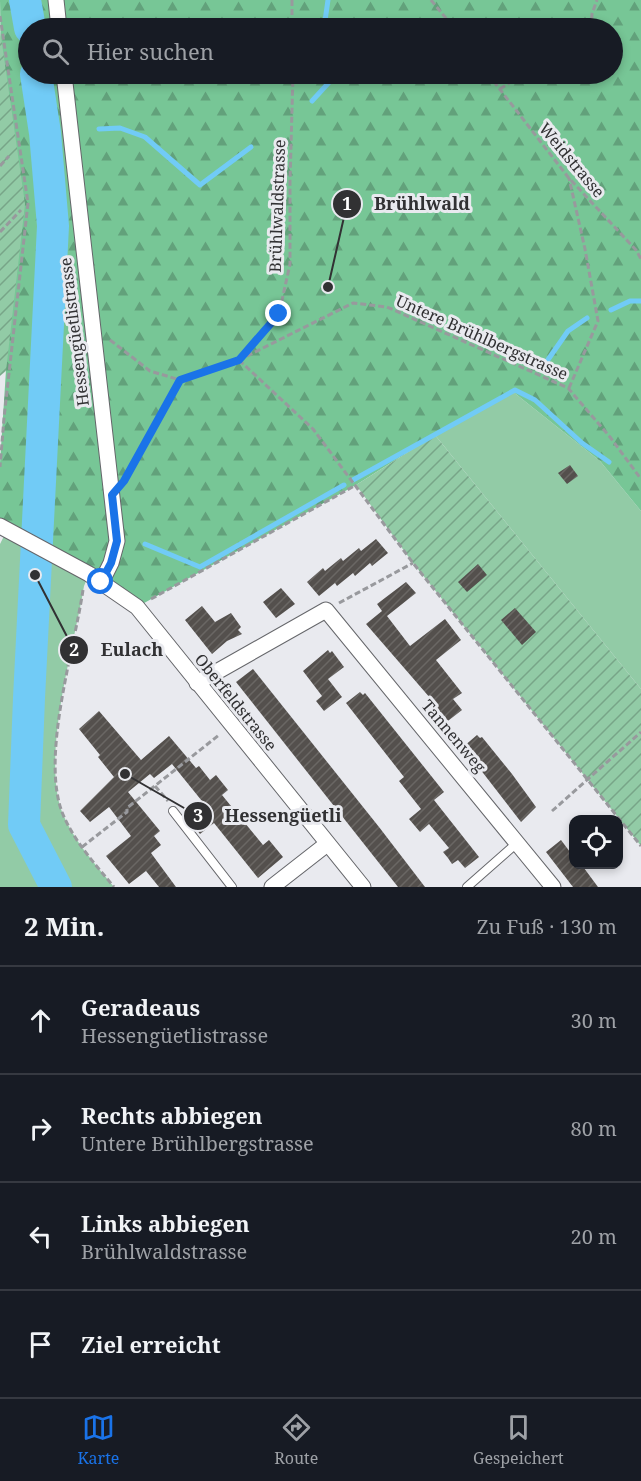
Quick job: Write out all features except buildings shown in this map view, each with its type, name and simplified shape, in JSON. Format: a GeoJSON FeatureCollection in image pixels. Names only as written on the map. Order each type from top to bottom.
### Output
{"type":"FeatureCollection","features":[{"type":"Feature","properties":{"kind":"street"},"geometry":{"type":"LineString","coordinates":[[56,0],[58,18]]}},
{"type":"Feature","properties":{"kind":"street","name":"Hessengüetlistrasse"},"geometry":{"type":"LineString","coordinates":[[65,84],[117,541],[111,563],[101,582]]}},
{"type":"Feature","properties":{"kind":"street","name":"Oberfeldstrasse"},"geometry":{"type":"LineString","coordinates":[[4,528],[66,561],[137,607],[363,887]]}},
{"type":"Feature","properties":{"kind":"street"},"geometry":{"type":"LineString","coordinates":[[197,683],[326,610]]}},
{"type":"Feature","properties":{"kind":"street","name":"Tannenweg"},"geometry":{"type":"LineString","coordinates":[[326,610],[553,887]]}},
{"type":"Feature","properties":{"kind":"street"},"geometry":{"type":"LineString","coordinates":[[272,887],[327,844]]}},
{"type":"Feature","properties":{"kind":"lane"},"geometry":{"type":"LineString","coordinates":[[173,812],[232,887]]}},
{"type":"Feature","properties":{"kind":"lane"},"geometry":{"type":"LineString","coordinates":[[467,887],[519,843]]}},
{"type":"Feature","properties":{"kind":"path"},"geometry":{"type":"LineString","coordinates":[[292,0],[292,18]]}},
{"type":"Feature","properties":{"kind":"path"},"geometry":{"type":"LineString","coordinates":[[431,0],[446,18]]}},
{"type":"Feature","properties":{"kind":"path"},"geometry":{"type":"LineString","coordinates":[[592,18],[597,0]]}},
{"type":"Feature","properties":{"kind":"path"},"geometry":{"type":"LineString","coordinates":[[0,16],[28,203],[0,467]]}},
{"type":"Feature","properties":{"kind":"path","name":"Brühlwaldstrasse"},"geometry":{"type":"LineString","coordinates":[[239,360],[279,314],[290,264],[293,84]]}},
{"type":"Feature","properties":{"kind":"path","name":"Weidstrasse"},"geometry":{"type":"LineString","coordinates":[[496,84],[568,177],[636,250],[641,259]]}},
{"type":"Feature","properties":{"kind":"path"},"geometry":{"type":"LineString","coordinates":[[500,89],[508,84]]}},
{"type":"Feature","properties":{"kind":"path"},"geometry":{"type":"LineString","coordinates":[[0,166],[9,156]]}},
{"type":"Feature","properties":{"kind":"path"},"geometry":{"type":"LineString","coordinates":[[568,177],[585,249],[598,321],[568,388]]}},
{"type":"Feature","properties":{"kind":"path"},"geometry":{"type":"LineString","coordinates":[[0,232],[21,210]]}},
{"type":"Feature","properties":{"kind":"path","name":"Untere Brühlbergstrasse"},"geometry":{"type":"LineString","coordinates":[[180,380],[239,360],[353,303],[387,307],[568,388],[610,437],[641,479]]}},
{"type":"Feature","properties":{"kind":"path"},"geometry":{"type":"LineString","coordinates":[[92,326],[150,371],[180,380],[124,481],[112,495]]}},
{"type":"Feature","properties":{"kind":"path"},"geometry":{"type":"LineString","coordinates":[[239,360],[313,429],[413,563],[641,846]]}},
{"type":"Feature","properties":{"kind":"path"},"geometry":{"type":"LineString","coordinates":[[137,607],[356,485]]}},
{"type":"Feature","properties":{"kind":"path"},"geometry":{"type":"LineString","coordinates":[[326,610],[413,563]]}},
{"type":"Feature","properties":{"kind":"path"},"geometry":{"type":"LineString","coordinates":[[84,586],[57,729],[55,773],[62,810],[70,828],[114,887]]}},
{"type":"Feature","properties":{"kind":"path"},"geometry":{"type":"LineString","coordinates":[[82,847],[223,732]]}},
{"type":"Feature","properties":{"kind":"path"},"geometry":{"type":"LineString","coordinates":[[552,811],[641,732]]}},
{"type":"Feature","properties":{"kind":"path"},"geometry":{"type":"LineString","coordinates":[[155,786],[165,797]]}},
{"type":"Feature","properties":{"kind":"green space"},"geometry":{"type":"Polygon","coordinates":[[[0,0],[641,0],[641,511],[600,461],[512,391],[435,435],[356,485],[137,607],[7,530],[0,518],[0,463],[6,370],[0,0]]]}},
{"type":"Feature","properties":{"kind":"green space"},"geometry":{"type":"Polygon","coordinates":[[[0,30],[25,204],[6,371],[0,376],[0,30]]]}},
{"type":"Feature","properties":{"kind":"green space"},"geometry":{"type":"Polygon","coordinates":[[[512,391],[600,461],[641,511],[641,689],[435,435],[512,391]]]}},
{"type":"Feature","properties":{"kind":"green space"},"geometry":{"type":"Polygon","coordinates":[[[435,435],[641,689],[641,846],[623,824],[623,815],[616,815],[413,563],[356,485],[435,435]]]}},
{"type":"Feature","properties":{"kind":"green space"},"geometry":{"type":"Polygon","coordinates":[[[7,530],[89,574],[84,586],[61,701],[55,761],[57,788],[62,812],[72,832],[114,887],[0,887],[0,544],[7,530]]]}},
{"type":"Feature","properties":{"kind":"waterway"},"geometry":{"type":"LineString","coordinates":[[25,0],[28,18]]}},
{"type":"Feature","properties":{"kind":"waterway"},"geometry":{"type":"LineString","coordinates":[[325,18],[328,0]]}},
{"type":"Feature","properties":{"kind":"waterway"},"geometry":{"type":"LineString","coordinates":[[38,84],[45,133],[53,226],[24,825],[56,887]]}},
{"type":"Feature","properties":{"kind":"waterway"},"geometry":{"type":"LineString","coordinates":[[312,101],[328,84]]}},
{"type":"Feature","properties":{"kind":"waterway"},"geometry":{"type":"LineString","coordinates":[[99,129],[120,128],[145,137],[200,185],[251,147]]}},
{"type":"Feature","properties":{"kind":"waterway"},"geometry":{"type":"LineString","coordinates":[[45,133],[53,133]]}},
{"type":"Feature","properties":{"kind":"waterway"},"geometry":{"type":"LineString","coordinates":[[611,310],[630,301],[641,301]]}},
{"type":"Feature","properties":{"kind":"waterway"},"geometry":{"type":"LineString","coordinates":[[545,364],[568,331],[587,318]]}},
{"type":"Feature","properties":{"kind":"waterway"},"geometry":{"type":"LineString","coordinates":[[353,480],[515,390],[535,400],[582,443],[609,462]]}},
{"type":"Feature","properties":{"kind":"waterway"},"geometry":{"type":"LineString","coordinates":[[145,544],[200,567],[344,485]]}},
{"type":"Feature","properties":{"kind":"waterway"},"geometry":{"type":"LineString","coordinates":[[23,567],[35,575]]}},
{"type":"Feature","properties":{"kind":"place","name":"Brühlwald"},"geometry":{"type":"Point","coordinates":[328,287]}},
{"type":"Feature","properties":{"kind":"place","name":"Eulach"},"geometry":{"type":"Point","coordinates":[35,575]}},
{"type":"Feature","properties":{"kind":"place","name":"Hessengüetli"},"geometry":{"type":"Point","coordinates":[125,774]}},
{"type":"Feature","properties":{"kind":"route"},"geometry":{"type":"LineString","coordinates":[[101,582],[111,563],[117,541],[112,495],[124,481],[180,380],[239,360],[279,314]]}}]}
